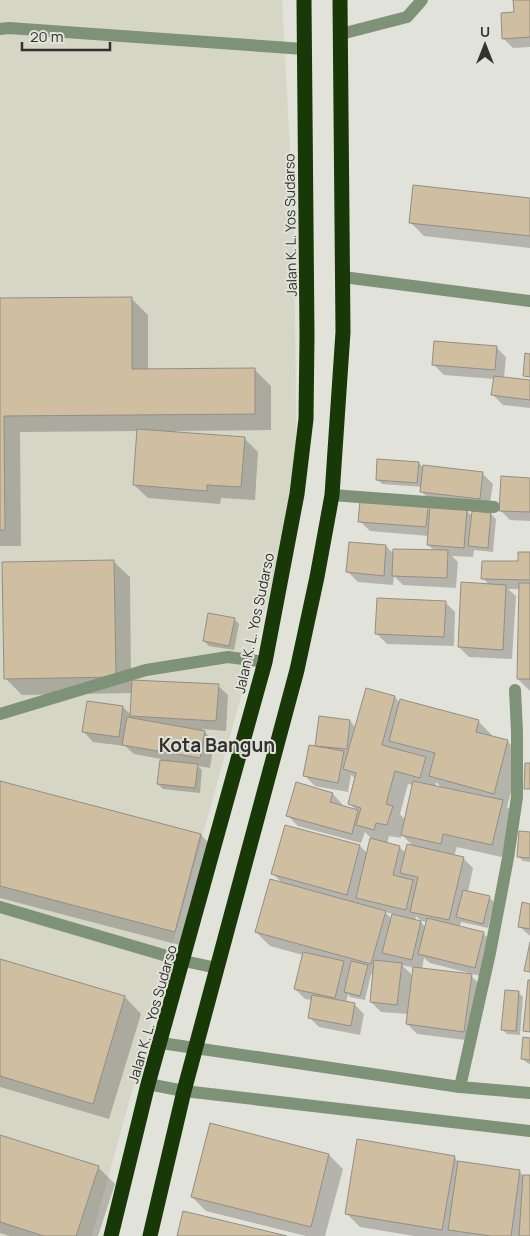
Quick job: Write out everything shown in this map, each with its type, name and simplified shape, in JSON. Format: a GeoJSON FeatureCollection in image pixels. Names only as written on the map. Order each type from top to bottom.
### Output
{"type":"FeatureCollection","features":[{"type":"Feature","properties":{"kind":"highway","name":"Jalan K. L. Yos Sudarso"},"geometry":{"type":"LineString","coordinates":[[111,1236],[148,1084],[184,961],[265,662],[298,494],[306,418],[307,336],[304,0]]}},
{"type":"Feature","properties":{"kind":"highway"},"geometry":{"type":"LineString","coordinates":[[150,1236],[184,1091],[298,670],[332,495],[343,341],[340,0]]}},
{"type":"Feature","properties":{"kind":"street"},"geometry":{"type":"LineString","coordinates":[[341,34],[407,17],[422,0]]}},
{"type":"Feature","properties":{"kind":"street"},"geometry":{"type":"LineString","coordinates":[[0,29],[9,28],[304,49]]}},
{"type":"Feature","properties":{"kind":"street"},"geometry":{"type":"LineString","coordinates":[[343,278],[530,301]]}},
{"type":"Feature","properties":{"kind":"street"},"geometry":{"type":"LineString","coordinates":[[332,495],[494,507]]}},
{"type":"Feature","properties":{"kind":"street"},"geometry":{"type":"LineString","coordinates":[[0,714],[146,670],[228,657],[265,662]]}},
{"type":"Feature","properties":{"kind":"street"},"geometry":{"type":"LineString","coordinates":[[460,1087],[508,858],[517,797],[515,690]]}},
{"type":"Feature","properties":{"kind":"street"},"geometry":{"type":"LineString","coordinates":[[0,907],[184,961],[217,968]]}},
{"type":"Feature","properties":{"kind":"street"},"geometry":{"type":"LineString","coordinates":[[161,1043],[460,1087],[530,1094]]}},
{"type":"Feature","properties":{"kind":"street"},"geometry":{"type":"LineString","coordinates":[[148,1084],[184,1091],[530,1132]]}},
{"type":"Feature","properties":{"kind":"shaded area"},"geometry":{"type":"Polygon","coordinates":[[[0,0],[282,0],[294,227],[297,494],[92,1236],[0,1236],[0,0]]]}},
{"type":"Feature","properties":{"kind":"building"},"geometry":{"type":"Polygon","coordinates":[[[513,0],[530,0],[530,37],[502,39],[501,13],[514,12],[513,0]]]}},
{"type":"Feature","properties":{"kind":"building"},"geometry":{"type":"Polygon","coordinates":[[[413,185],[530,198],[530,236],[409,223],[413,185]]]}},
{"type":"Feature","properties":{"kind":"building"},"geometry":{"type":"Polygon","coordinates":[[[132,297],[132,369],[255,368],[255,414],[4,416],[5,530],[0,530],[0,298],[132,297]]]}},
{"type":"Feature","properties":{"kind":"building"},"geometry":{"type":"Polygon","coordinates":[[[434,341],[497,346],[495,370],[432,365],[434,341]]]}},
{"type":"Feature","properties":{"kind":"building"},"geometry":{"type":"Polygon","coordinates":[[[525,353],[530,354],[530,377],[523,376],[525,353]]]}},
{"type":"Feature","properties":{"kind":"building"},"geometry":{"type":"Polygon","coordinates":[[[494,376],[530,380],[530,400],[491,395],[494,376]]]}},
{"type":"Feature","properties":{"kind":"building"},"geometry":{"type":"Polygon","coordinates":[[[137,429],[245,437],[241,487],[207,485],[207,491],[133,485],[137,429]]]}},
{"type":"Feature","properties":{"kind":"building"},"geometry":{"type":"Polygon","coordinates":[[[377,459],[419,462],[417,483],[376,480],[377,459]]]}},
{"type":"Feature","properties":{"kind":"building"},"geometry":{"type":"Polygon","coordinates":[[[423,465],[483,472],[480,499],[420,492],[423,465]]]}},
{"type":"Feature","properties":{"kind":"building"},"geometry":{"type":"Polygon","coordinates":[[[501,476],[530,478],[530,512],[499,511],[501,476]]]}},
{"type":"Feature","properties":{"kind":"building"},"geometry":{"type":"Polygon","coordinates":[[[360,501],[428,507],[426,527],[358,522],[360,501]]]}},
{"type":"Feature","properties":{"kind":"building"},"geometry":{"type":"Polygon","coordinates":[[[430,506],[467,509],[464,548],[427,545],[430,506]]]}},
{"type":"Feature","properties":{"kind":"building"},"geometry":{"type":"Polygon","coordinates":[[[472,511],[491,513],[488,548],[468,546],[472,511]]]}},
{"type":"Feature","properties":{"kind":"building"},"geometry":{"type":"Polygon","coordinates":[[[349,542],[386,545],[384,576],[346,572],[349,542]]]}},
{"type":"Feature","properties":{"kind":"building"},"geometry":{"type":"Polygon","coordinates":[[[393,549],[448,550],[447,578],[392,576],[393,549]]]}},
{"type":"Feature","properties":{"kind":"building"},"geometry":{"type":"Polygon","coordinates":[[[518,552],[530,552],[530,580],[481,579],[482,561],[518,561],[518,552]]]}},
{"type":"Feature","properties":{"kind":"building"},"geometry":{"type":"Polygon","coordinates":[[[114,560],[116,677],[4,679],[2,562],[114,560]]]}},
{"type":"Feature","properties":{"kind":"building"},"geometry":{"type":"Polygon","coordinates":[[[461,582],[506,585],[503,650],[458,647],[461,582]]]}},
{"type":"Feature","properties":{"kind":"building"},"geometry":{"type":"Polygon","coordinates":[[[519,583],[530,583],[530,679],[517,679],[519,583]]]}},
{"type":"Feature","properties":{"kind":"building"},"geometry":{"type":"Polygon","coordinates":[[[377,598],[446,601],[444,637],[375,634],[377,598]]]}},
{"type":"Feature","properties":{"kind":"building"},"geometry":{"type":"Polygon","coordinates":[[[208,613],[235,618],[229,646],[203,641],[208,613]]]}},
{"type":"Feature","properties":{"kind":"building"},"geometry":{"type":"Polygon","coordinates":[[[132,680],[219,684],[216,721],[130,716],[132,680]]]}},
{"type":"Feature","properties":{"kind":"building"},"geometry":{"type":"Polygon","coordinates":[[[366,688],[395,696],[382,745],[426,757],[420,778],[395,771],[386,804],[393,806],[387,825],[376,823],[374,830],[356,825],[361,808],[348,804],[356,773],[343,769],[366,688]]]}},
{"type":"Feature","properties":{"kind":"building"},"geometry":{"type":"Polygon","coordinates":[[[400,699],[479,720],[476,732],[508,740],[494,794],[429,776],[435,753],[389,741],[400,699]]]}},
{"type":"Feature","properties":{"kind":"building"},"geometry":{"type":"Polygon","coordinates":[[[87,701],[123,706],[119,737],[82,732],[87,701]]]}},
{"type":"Feature","properties":{"kind":"building"},"geometry":{"type":"Polygon","coordinates":[[[319,716],[350,720],[347,749],[315,746],[319,716]]]}},
{"type":"Feature","properties":{"kind":"building"},"geometry":{"type":"Polygon","coordinates":[[[127,717],[205,731],[200,758],[122,745],[127,717]]]}},
{"type":"Feature","properties":{"kind":"building"},"geometry":{"type":"Polygon","coordinates":[[[309,745],[344,751],[338,783],[303,776],[309,745]]]}},
{"type":"Feature","properties":{"kind":"building"},"geometry":{"type":"Polygon","coordinates":[[[160,760],[198,764],[195,788],[157,784],[160,760]]]}},
{"type":"Feature","properties":{"kind":"building"},"geometry":{"type":"Polygon","coordinates":[[[525,763],[530,763],[530,789],[524,789],[525,763]]]}},
{"type":"Feature","properties":{"kind":"building"},"geometry":{"type":"Polygon","coordinates":[[[0,781],[201,834],[175,932],[0,886],[0,781]]]}},
{"type":"Feature","properties":{"kind":"building"},"geometry":{"type":"Polygon","coordinates":[[[413,781],[503,800],[492,845],[443,834],[441,844],[401,835],[413,781]]]}},
{"type":"Feature","properties":{"kind":"building"},"geometry":{"type":"Polygon","coordinates":[[[296,782],[333,793],[330,802],[358,810],[352,834],[286,816],[296,782]]]}},
{"type":"Feature","properties":{"kind":"building"},"geometry":{"type":"Polygon","coordinates":[[[285,825],[360,845],[347,895],[271,874],[285,825]]]}},
{"type":"Feature","properties":{"kind":"building"},"geometry":{"type":"Polygon","coordinates":[[[519,831],[530,832],[530,858],[517,857],[519,831]]]}},
{"type":"Feature","properties":{"kind":"building"},"geometry":{"type":"Polygon","coordinates":[[[370,838],[400,846],[393,875],[413,880],[406,910],[356,898],[370,838]]]}},
{"type":"Feature","properties":{"kind":"building"},"geometry":{"type":"Polygon","coordinates":[[[407,844],[464,857],[449,920],[410,912],[418,877],[400,873],[407,844]]]}},
{"type":"Feature","properties":{"kind":"building"},"geometry":{"type":"Polygon","coordinates":[[[270,879],[386,911],[371,964],[255,932],[270,879]]]}},
{"type":"Feature","properties":{"kind":"building"},"geometry":{"type":"Polygon","coordinates":[[[463,890],[490,896],[483,924],[456,917],[463,890]]]}},
{"type":"Feature","properties":{"kind":"building"},"geometry":{"type":"Polygon","coordinates":[[[522,902],[530,904],[530,929],[518,927],[522,902]]]}},
{"type":"Feature","properties":{"kind":"building"},"geometry":{"type":"Polygon","coordinates":[[[392,914],[421,921],[412,960],[382,953],[392,914]]]}},
{"type":"Feature","properties":{"kind":"building"},"geometry":{"type":"Polygon","coordinates":[[[427,918],[484,932],[475,968],[418,954],[427,918]]]}},
{"type":"Feature","properties":{"kind":"building"},"geometry":{"type":"Polygon","coordinates":[[[530,942],[530,972],[524,971],[530,942]]]}},
{"type":"Feature","properties":{"kind":"building"},"geometry":{"type":"Polygon","coordinates":[[[303,952],[344,961],[335,998],[294,989],[303,952]]]}},
{"type":"Feature","properties":{"kind":"building"},"geometry":{"type":"Polygon","coordinates":[[[0,959],[125,996],[93,1104],[0,1076],[0,959]]]}},
{"type":"Feature","properties":{"kind":"building"},"geometry":{"type":"Polygon","coordinates":[[[374,960],[402,963],[397,1005],[370,1002],[374,960]]]}},
{"type":"Feature","properties":{"kind":"building"},"geometry":{"type":"Polygon","coordinates":[[[351,961],[368,965],[360,996],[344,992],[351,961]]]}},
{"type":"Feature","properties":{"kind":"building"},"geometry":{"type":"Polygon","coordinates":[[[413,967],[472,974],[464,1032],[406,1024],[413,967]]]}},
{"type":"Feature","properties":{"kind":"building"},"geometry":{"type":"Polygon","coordinates":[[[528,980],[530,980],[530,1032],[523,1031],[528,980]]]}},
{"type":"Feature","properties":{"kind":"building"},"geometry":{"type":"Polygon","coordinates":[[[505,990],[519,991],[516,1031],[501,1030],[505,990]]]}},
{"type":"Feature","properties":{"kind":"building"},"geometry":{"type":"Polygon","coordinates":[[[312,995],[355,1003],[351,1026],[308,1018],[312,995]]]}},
{"type":"Feature","properties":{"kind":"building"},"geometry":{"type":"Polygon","coordinates":[[[523,1037],[530,1038],[530,1060],[521,1059],[523,1037]]]}},
{"type":"Feature","properties":{"kind":"building"},"geometry":{"type":"Polygon","coordinates":[[[210,1123],[329,1154],[311,1227],[191,1197],[210,1123]]]}},
{"type":"Feature","properties":{"kind":"building"},"geometry":{"type":"Polygon","coordinates":[[[0,1135],[99,1166],[76,1236],[44,1236],[0,1222],[0,1135]]]}},
{"type":"Feature","properties":{"kind":"building"},"geometry":{"type":"Polygon","coordinates":[[[357,1139],[455,1156],[442,1230],[345,1214],[357,1139]]]}},
{"type":"Feature","properties":{"kind":"building"},"geometry":{"type":"Polygon","coordinates":[[[458,1161],[520,1170],[511,1236],[491,1236],[448,1230],[458,1161]]]}},
{"type":"Feature","properties":{"kind":"building"},"geometry":{"type":"Polygon","coordinates":[[[523,1175],[530,1175],[530,1236],[519,1236],[523,1175]]]}},
{"type":"Feature","properties":{"kind":"building"},"geometry":{"type":"Polygon","coordinates":[[[183,1211],[287,1236],[177,1236],[183,1211]]]}},
{"type":"Feature","properties":{"kind":"district","name":"Kota Bangun"},"geometry":{"type":"Point","coordinates":[217,745]}}]}
